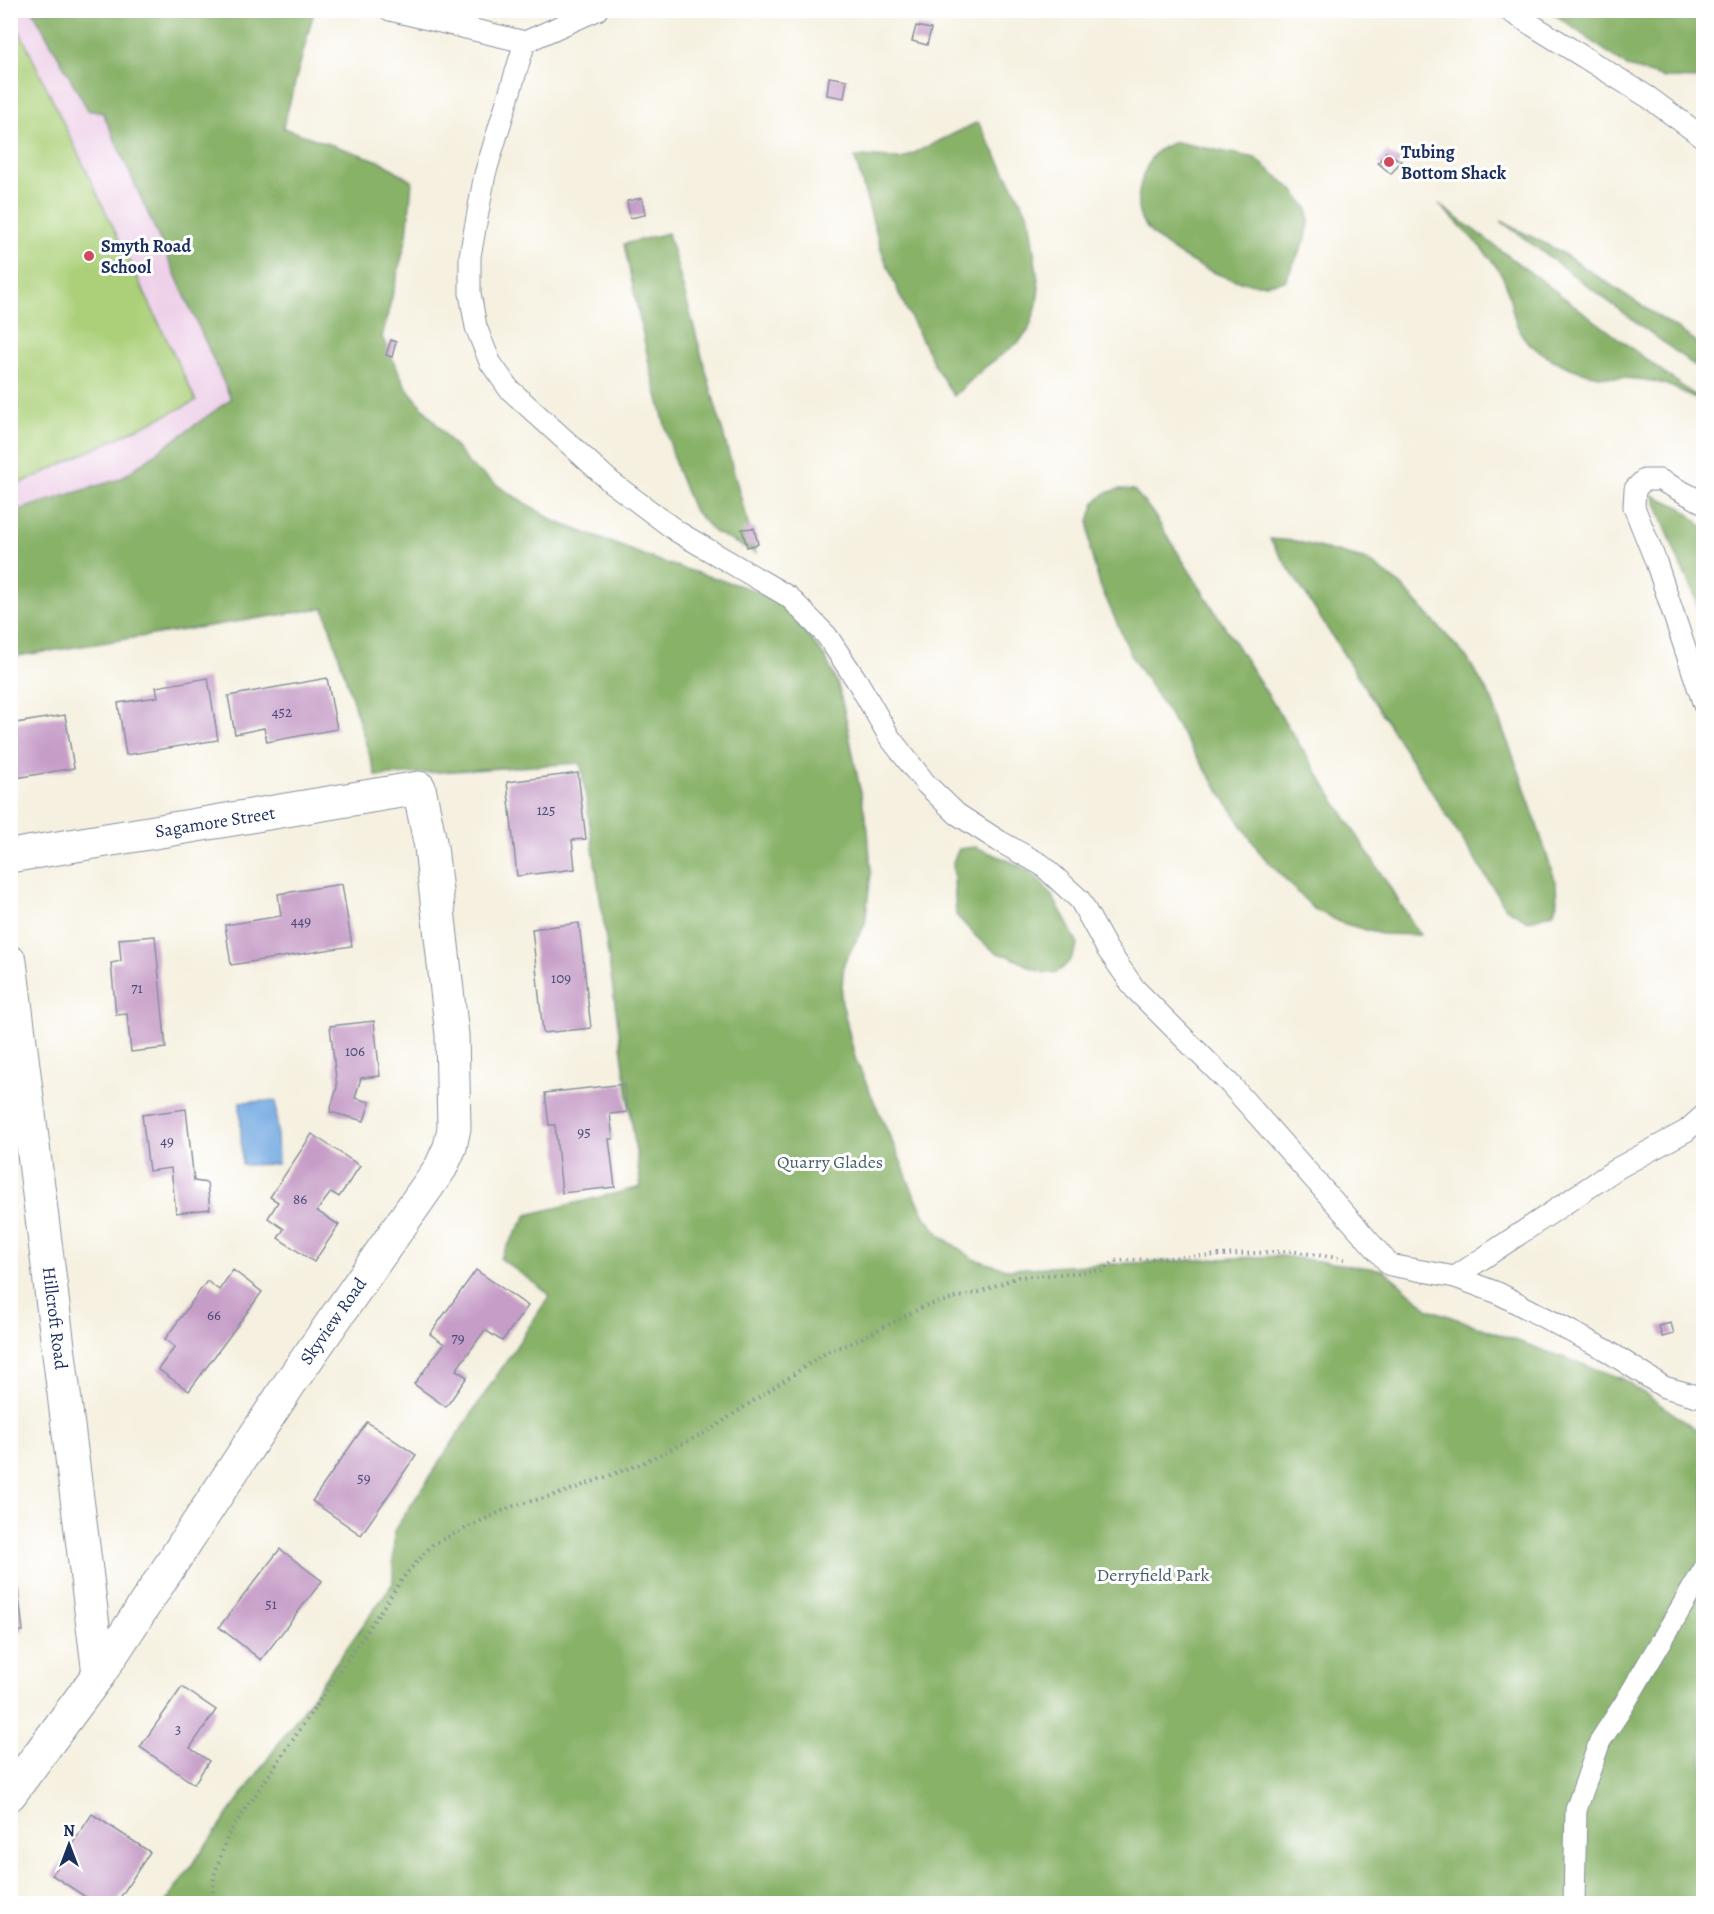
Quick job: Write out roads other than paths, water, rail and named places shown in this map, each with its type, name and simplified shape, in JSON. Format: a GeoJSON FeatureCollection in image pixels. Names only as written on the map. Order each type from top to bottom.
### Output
{"type":"FeatureCollection","features":[{"type":"Feature","properties":{"kind":"street","name":"Sagamore Street"},"geometry":{"type":"LineString","coordinates":[[10,856],[419,788]]}},
{"type":"Feature","properties":{"kind":"street","name":"Skyview Road"},"geometry":{"type":"LineString","coordinates":[[10,1794],[99,1674],[290,1383],[441,1167],[450,1147],[454,1128],[452,1035],[431,847],[419,788]]}},
{"type":"Feature","properties":{"kind":"street","name":"Hillcroft Road"},"geometry":{"type":"LineString","coordinates":[[10,962],[99,1674]]}},
{"type":"Feature","properties":{"kind":"lane"},"geometry":{"type":"LineString","coordinates":[[390,10],[525,42],[597,10]]}},
{"type":"Feature","properties":{"kind":"lane"},"geometry":{"type":"LineString","coordinates":[[1508,10],[1648,97],[1704,138]]}},
{"type":"Feature","properties":{"kind":"lane"},"geometry":{"type":"LineString","coordinates":[[525,42],[485,174],[470,256],[470,293],[476,327],[490,362],[509,390],[611,482],[678,532],[789,597],[827,636],[859,684],[890,738],[926,784],[957,814],[1042,865],[1080,900],[1107,949],[1135,989],[1230,1084],[1390,1265],[1455,1277],[1498,1293],[1606,1350],[1664,1387],[1704,1398]]}},
{"type":"Feature","properties":{"kind":"lane"},"geometry":{"type":"LineString","coordinates":[[1704,503],[1660,480],[1644,480],[1635,489],[1634,507],[1656,562],[1704,705]]}},
{"type":"Feature","properties":{"kind":"lane"},"geometry":{"type":"LineString","coordinates":[[1455,1277],[1618,1168],[1686,1131],[1704,1115]]}},
{"type":"Feature","properties":{"kind":"lane"},"geometry":{"type":"LineString","coordinates":[[1574,1904],[1576,1810],[1600,1742],[1704,1569]]}},
{"type":"Feature","properties":{"kind":"water"},"geometry":{"type":"Polygon","coordinates":[[[276,1101],[278,1164],[242,1165],[240,1102],[276,1101]]]}},
{"type":"Feature","properties":{"kind":"place","name":"Tubing Bottom Shack"},"geometry":{"type":"Point","coordinates":[1389,162]}},
{"type":"Feature","properties":{"kind":"place","name":"Smyth Road School"},"geometry":{"type":"Point","coordinates":[89,256]}},
{"type":"Feature","properties":{"kind":"park label","name":"Quarry Glades"},"geometry":{"type":"Point","coordinates":[830,1162]}},
{"type":"Feature","properties":{"kind":"park label","name":"Derryfield Park"},"geometry":{"type":"Point","coordinates":[1153,1575]}}]}
